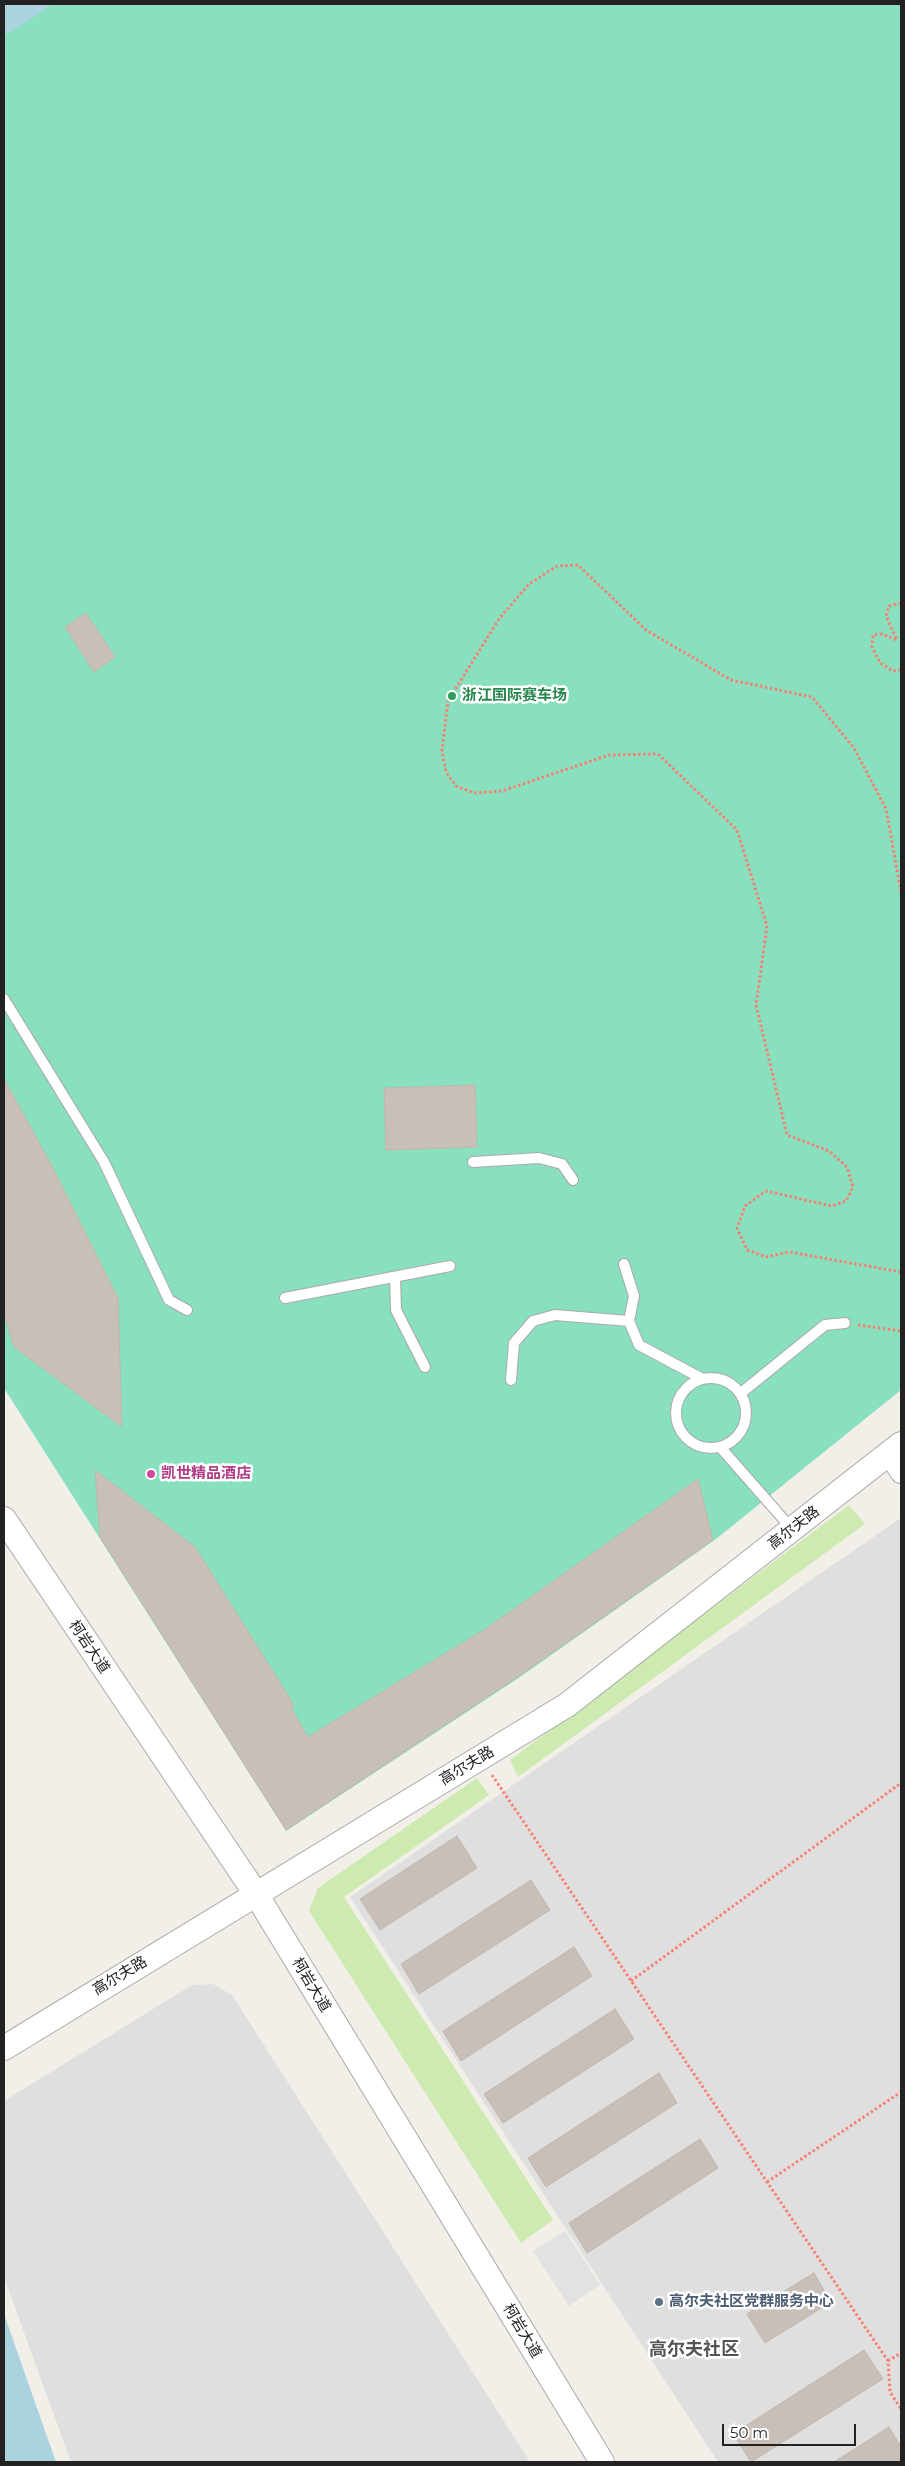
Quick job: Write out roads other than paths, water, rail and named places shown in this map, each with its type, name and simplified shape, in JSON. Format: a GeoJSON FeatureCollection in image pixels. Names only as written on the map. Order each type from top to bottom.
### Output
{"type":"FeatureCollection","features":[{"type":"Feature","properties":{"kind":"street","name":"高尔夫路"},"geometry":{"type":"LineString","coordinates":[[4,2048],[567,1705],[792,1530],[897,1457]]}},
{"type":"Feature","properties":{"kind":"street","name":"柯岩大道"},"geometry":{"type":"LineString","coordinates":[[4,1519],[256,1894],[602,2462]]}},
{"type":"Feature","properties":{"kind":"lane"},"geometry":{"type":"LineString","coordinates":[[4,999],[104,1162],[169,1300],[187,1310]]}},
{"type":"Feature","properties":{"kind":"lane"},"geometry":{"type":"LineString","coordinates":[[473,1162],[539,1158],[562,1164],[573,1180]]}},
{"type":"Feature","properties":{"kind":"lane"},"geometry":{"type":"LineString","coordinates":[[624,1264],[634,1296],[629,1321],[639,1345],[701,1378],[723,1379],[741,1393],[747,1414],[740,1435],[721,1448],[698,1447],[681,1434],[675,1412],[682,1391],[701,1378]]}},
{"type":"Feature","properties":{"kind":"lane"},"geometry":{"type":"LineString","coordinates":[[285,1298],[450,1266]]}},
{"type":"Feature","properties":{"kind":"lane"},"geometry":{"type":"LineString","coordinates":[[395,1277],[396,1310],[425,1367]]}},
{"type":"Feature","properties":{"kind":"lane"},"geometry":{"type":"LineString","coordinates":[[511,1380],[514,1344],[533,1321],[555,1315],[629,1321]]}},
{"type":"Feature","properties":{"kind":"lane"},"geometry":{"type":"LineString","coordinates":[[741,1393],[825,1325],[845,1323]]}},
{"type":"Feature","properties":{"kind":"lane"},"geometry":{"type":"LineString","coordinates":[[721,1448],[792,1530]]}},
{"type":"Feature","properties":{"kind":"water"},"geometry":{"type":"Polygon","coordinates":[[[4,4],[54,4],[4,36],[4,4]]]}},
{"type":"Feature","properties":{"kind":"water"},"geometry":{"type":"Polygon","coordinates":[[[4,2314],[56,2462],[4,2462],[4,2314]]]}},
{"type":"Feature","properties":{"kind":"place","name":"浙江国际赛车场"},"geometry":{"type":"Point","coordinates":[452,696]}},
{"type":"Feature","properties":{"kind":"place","name":"凯世精品酒店"},"geometry":{"type":"Point","coordinates":[151,1474]}},
{"type":"Feature","properties":{"kind":"place","name":"高尔夫社区党群服务中心"},"geometry":{"type":"Point","coordinates":[659,2302]}},
{"type":"Feature","properties":{"kind":"district","name":"高尔夫社区"},"geometry":{"type":"Point","coordinates":[694,2350]}}]}
